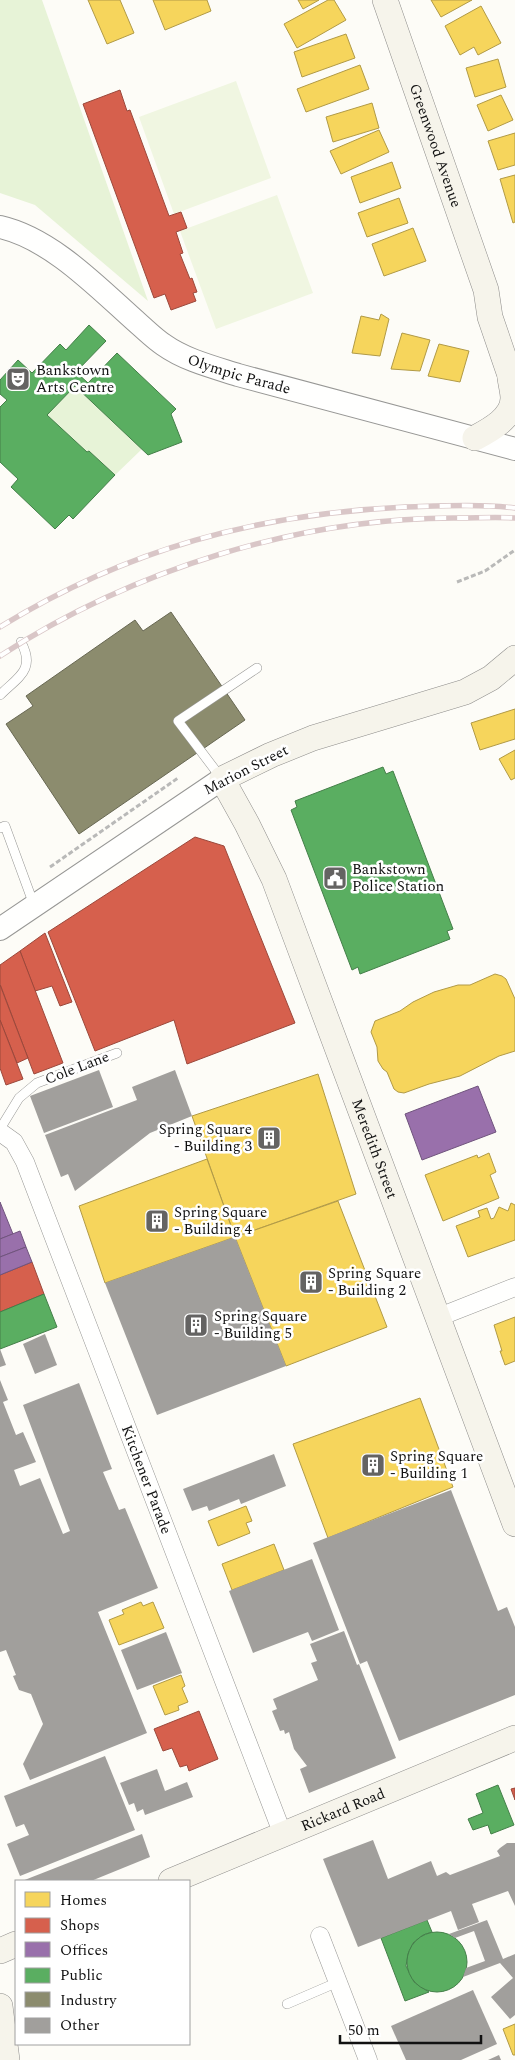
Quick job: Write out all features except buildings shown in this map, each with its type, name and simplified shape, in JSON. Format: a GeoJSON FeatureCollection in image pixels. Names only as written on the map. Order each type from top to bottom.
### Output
{"type":"FeatureCollection","features":[{"type":"Feature","properties":{"kind":"main road","name":"Greenwood Avenue"},"geometry":{"type":"LineString","coordinates":[[384,0],[486,290],[490,317],[512,384],[513,400],[509,411],[492,428],[475,438]]}},
{"type":"Feature","properties":{"kind":"main road","name":"Greenwood Avenue"},"geometry":{"type":"LineString","coordinates":[[486,290],[503,311],[515,346]]}},
{"type":"Feature","properties":{"kind":"main road","name":"Marion Street"},"geometry":{"type":"LineString","coordinates":[[222,779],[271,754],[313,738],[465,692],[491,678],[515,658]]}},
{"type":"Feature","properties":{"kind":"main road","name":"Meredith Street"},"geometry":{"type":"LineString","coordinates":[[222,779],[274,879],[515,1524]]}},
{"type":"Feature","properties":{"kind":"main road","name":"Rickard Road"},"geometry":{"type":"LineString","coordinates":[[173,1880],[515,1738]]}},
{"type":"Feature","properties":{"kind":"main road"},"geometry":{"type":"LineString","coordinates":[[0,1950],[15,1944]]}},
{"type":"Feature","properties":{"kind":"main road"},"geometry":{"type":"LineString","coordinates":[[0,2006],[7,2060]]}},
{"type":"Feature","properties":{"kind":"street","name":"Olympic Parade"},"geometry":{"type":"LineString","coordinates":[[0,227],[10,229],[36,241],[61,257],[164,346],[200,363],[238,375],[515,449]]}},
{"type":"Feature","properties":{"kind":"street","name":"Marion Street"},"geometry":{"type":"LineString","coordinates":[[0,930],[34,905],[222,779]]}},
{"type":"Feature","properties":{"kind":"street","name":"Kitchener Parade"},"geometry":{"type":"LineString","coordinates":[[0,1131],[14,1142],[25,1162],[282,1836]]}},
{"type":"Feature","properties":{"kind":"street"},"geometry":{"type":"LineString","coordinates":[[439,1317],[515,1287]]}},
{"type":"Feature","properties":{"kind":"street"},"geometry":{"type":"LineString","coordinates":[[320,1936],[368,2060]]}},
{"type":"Feature","properties":{"kind":"lane"},"geometry":{"type":"LineString","coordinates":[[0,695],[23,674],[28,663],[28,654],[21,642]]}},
{"type":"Feature","properties":{"kind":"lane"},"geometry":{"type":"LineString","coordinates":[[222,779],[178,721],[257,668]]}},
{"type":"Feature","properties":{"kind":"lane"},"geometry":{"type":"LineString","coordinates":[[2,825],[34,905]]}},
{"type":"Feature","properties":{"kind":"lane","name":"Cole Lane"},"geometry":{"type":"LineString","coordinates":[[0,1131],[19,1098],[37,1083],[117,1053]]}},
{"type":"Feature","properties":{"kind":"lane"},"geometry":{"type":"LineString","coordinates":[[288,2004],[338,1982]]}},
{"type":"Feature","properties":{"kind":"path"},"geometry":{"type":"LineString","coordinates":[[456,582],[485,571],[515,550]]}},
{"type":"Feature","properties":{"kind":"path"},"geometry":{"type":"LineString","coordinates":[[50,868],[178,778]]}},
{"type":"Feature","properties":{"kind":"green space"},"geometry":{"type":"Polygon","coordinates":[[[0,0],[42,0],[148,301],[35,205],[0,193],[0,0]]]}},
{"type":"Feature","properties":{"kind":"green space"},"geometry":{"type":"Polygon","coordinates":[[[236,81],[271,178],[174,214],[139,117],[236,81]]]}},
{"type":"Feature","properties":{"kind":"green space"},"geometry":{"type":"Polygon","coordinates":[[[277,195],[313,293],[216,329],[180,231],[277,195]]]}},
{"type":"Feature","properties":{"kind":"green space"},"geometry":{"type":"Polygon","coordinates":[[[75,386],[142,449],[115,475],[47,415],[75,386]]]}},
{"type":"Feature","properties":{"kind":"railway"},"geometry":{"type":"LineString","coordinates":[[0,627],[96,576],[195,540],[245,527],[350,511],[405,507],[474,506],[515,508]]}},
{"type":"Feature","properties":{"kind":"railway"},"geometry":{"type":"LineString","coordinates":[[0,656],[51,625],[105,598],[161,574],[219,554],[278,539],[338,527],[398,520],[515,518]]}},
{"type":"Feature","properties":{"kind":"place","name":"Bankstown Arts Centre"},"geometry":{"type":"Point","coordinates":[18,379]}},
{"type":"Feature","properties":{"kind":"place","name":"Bankstown Police Station"},"geometry":{"type":"Point","coordinates":[335,878]}},
{"type":"Feature","properties":{"kind":"place","name":"Spring Square - Building 3"},"geometry":{"type":"Point","coordinates":[269,1138]}},
{"type":"Feature","properties":{"kind":"place","name":"Spring Square - Building 4"},"geometry":{"type":"Point","coordinates":[157,1221]}},
{"type":"Feature","properties":{"kind":"place","name":"Spring Square - Building 2"},"geometry":{"type":"Point","coordinates":[311,1282]}},
{"type":"Feature","properties":{"kind":"place","name":"Spring Square - Building 5"},"geometry":{"type":"Point","coordinates":[196,1325]}},
{"type":"Feature","properties":{"kind":"place","name":"Spring Square - Building 1"},"geometry":{"type":"Point","coordinates":[373,1465]}}]}
